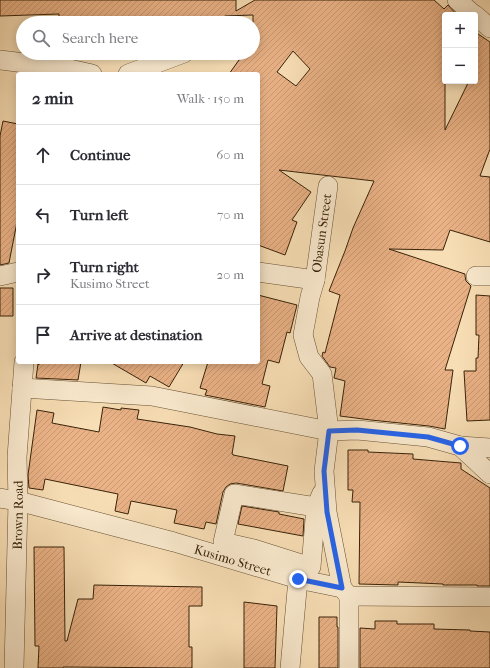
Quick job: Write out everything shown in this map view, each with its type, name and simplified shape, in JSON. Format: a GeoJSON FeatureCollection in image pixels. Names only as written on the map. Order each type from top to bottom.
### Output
{"type":"FeatureCollection","features":[{"type":"Feature","properties":{"kind":"street"},"geometry":{"type":"LineString","coordinates":[[458,0],[472,12]]}},
{"type":"Feature","properties":{"kind":"street"},"geometry":{"type":"LineString","coordinates":[[478,18],[490,28]]}},
{"type":"Feature","properties":{"kind":"street"},"geometry":{"type":"LineString","coordinates":[[0,60],[64,71]]}},
{"type":"Feature","properties":{"kind":"street"},"geometry":{"type":"LineString","coordinates":[[133,72],[165,60]]}},
{"type":"Feature","properties":{"kind":"street","name":"Obasun Street"},"geometry":{"type":"LineString","coordinates":[[328,186],[315,280],[310,297],[303,335],[309,357],[322,374],[329,431],[324,471],[327,512],[346,592],[349,668]]}},
{"type":"Feature","properties":{"kind":"street"},"geometry":{"type":"LineString","coordinates":[[0,276],[16,272]]}},
{"type":"Feature","properties":{"kind":"street"},"geometry":{"type":"LineString","coordinates":[[260,272],[315,280]]}},
{"type":"Feature","properties":{"kind":"street","name":"Brown Road"},"geometry":{"type":"LineString","coordinates":[[14,668],[8,562],[9,500],[18,457],[24,364]]}},
{"type":"Feature","properties":{"kind":"street"},"geometry":{"type":"LineString","coordinates":[[22,388],[152,396],[329,431],[357,430],[428,437],[460,446],[490,448]]}},
{"type":"Feature","properties":{"kind":"street"},"geometry":{"type":"LineString","coordinates":[[460,446],[490,474]]}},
{"type":"Feature","properties":{"kind":"street"},"geometry":{"type":"LineString","coordinates":[[316,508],[234,494],[223,542],[254,549],[311,567],[316,508],[325,486]]}},
{"type":"Feature","properties":{"kind":"street","name":"Kusimo Street"},"geometry":{"type":"LineString","coordinates":[[9,500],[174,542],[346,592],[490,597]]}},
{"type":"Feature","properties":{"kind":"street"},"geometry":{"type":"LineString","coordinates":[[254,549],[261,568]]}},
{"type":"Feature","properties":{"kind":"street"},"geometry":{"type":"LineString","coordinates":[[290,668],[298,579]]}},
{"type":"Feature","properties":{"kind":"building"},"geometry":{"type":"Polygon","coordinates":[[[0,0],[236,0],[236,11],[255,0],[434,0],[444,9],[448,5],[454,12],[442,12],[442,84],[445,84],[445,130],[468,84],[478,84],[478,34],[490,42],[490,149],[480,176],[490,177],[490,242],[450,230],[443,250],[389,249],[465,274],[466,281],[471,286],[445,370],[453,370],[445,429],[340,416],[345,381],[334,378],[336,368],[330,367],[322,356],[323,352],[325,353],[340,295],[329,291],[353,228],[374,181],[279,170],[311,192],[292,220],[297,222],[285,255],[260,246],[260,72],[230,72],[239,60],[260,60],[260,16],[59,16],[59,14],[0,16],[0,0]],[[293,51],[277,72],[296,86],[310,69],[293,51]]]}},
{"type":"Feature","properties":{"kind":"building"},"geometry":{"type":"Polygon","coordinates":[[[3,121],[16,124],[16,227],[9,263],[0,265],[0,136],[3,121]]]}},
{"type":"Feature","properties":{"kind":"building"},"geometry":{"type":"Polygon","coordinates":[[[0,288],[13,288],[13,316],[0,316],[0,288]]]}},
{"type":"Feature","properties":{"kind":"building"},"geometry":{"type":"Polygon","coordinates":[[[476,295],[490,296],[490,420],[467,421],[464,371],[476,371],[479,335],[476,335],[476,295]]]}},
{"type":"Feature","properties":{"kind":"building"},"geometry":{"type":"Polygon","coordinates":[[[260,296],[297,305],[290,333],[287,332],[279,363],[268,360],[262,384],[270,386],[265,407],[205,395],[207,390],[200,388],[207,364],[260,364],[260,296]]]}},
{"type":"Feature","properties":{"kind":"building"},"geometry":{"type":"Polygon","coordinates":[[[38,364],[81,364],[78,380],[36,378],[38,364]]]}},
{"type":"Feature","properties":{"kind":"building"},"geometry":{"type":"Polygon","coordinates":[[[113,364],[183,364],[169,387],[150,376],[146,383],[113,364]]]}},
{"type":"Feature","properties":{"kind":"building"},"geometry":{"type":"Polygon","coordinates":[[[103,407],[121,410],[121,408],[139,410],[137,419],[235,436],[233,455],[288,466],[283,491],[236,483],[230,484],[223,492],[216,524],[206,522],[204,529],[174,523],[177,510],[131,501],[128,514],[115,511],[118,494],[45,479],[43,490],[29,488],[28,475],[37,410],[54,413],[52,423],[99,432],[103,407]]]}},
{"type":"Feature","properties":{"kind":"building"},"geometry":{"type":"Polygon","coordinates":[[[348,450],[368,450],[368,452],[413,454],[413,459],[461,463],[461,469],[490,488],[490,586],[398,582],[398,585],[359,584],[360,502],[352,502],[353,490],[348,490],[348,450]]]}},
{"type":"Feature","properties":{"kind":"building"},"geometry":{"type":"Polygon","coordinates":[[[242,506],[279,512],[279,514],[304,519],[303,536],[238,524],[242,506]]]}},
{"type":"Feature","properties":{"kind":"building"},"geometry":{"type":"Polygon","coordinates":[[[34,547],[64,547],[65,641],[67,641],[78,599],[93,599],[94,585],[202,587],[202,606],[189,606],[189,647],[192,647],[192,668],[38,668],[39,646],[35,646],[34,547]]]}},
{"type":"Feature","properties":{"kind":"building"},"geometry":{"type":"Polygon","coordinates":[[[244,602],[277,606],[275,668],[244,668],[244,602]]]}},
{"type":"Feature","properties":{"kind":"building"},"geometry":{"type":"Polygon","coordinates":[[[319,617],[337,617],[338,668],[319,668],[319,617]]]}},
{"type":"Feature","properties":{"kind":"building"},"geometry":{"type":"Polygon","coordinates":[[[375,621],[397,621],[397,624],[434,624],[434,629],[490,632],[490,668],[360,668],[360,628],[375,629],[375,621]]]}},
{"type":"Feature","properties":{"kind":"route"},"geometry":{"type":"LineString","coordinates":[[298,579],[342,588],[327,512],[324,471],[329,431],[357,430],[428,437],[460,446]]}}]}
